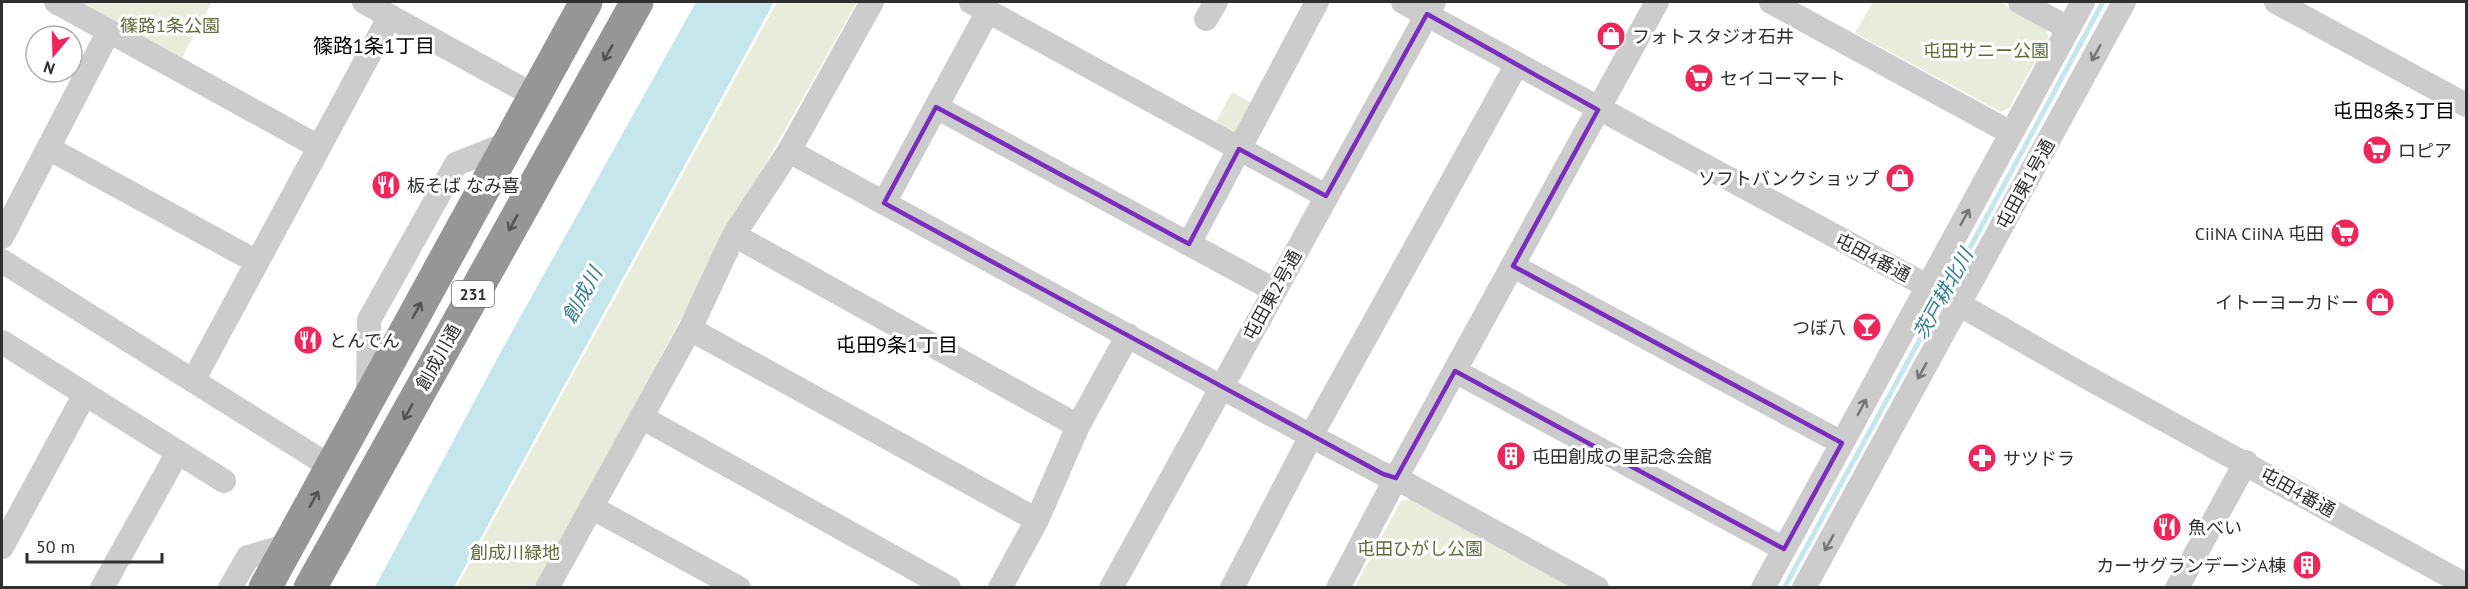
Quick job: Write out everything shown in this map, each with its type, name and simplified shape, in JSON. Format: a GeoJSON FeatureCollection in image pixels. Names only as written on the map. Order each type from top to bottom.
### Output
{"type":"FeatureCollection","features":[{"type":"Feature","properties":{"kind":"highway","name":"231"},"geometry":{"type":"LineString","coordinates":[[266,588],[586,2]]}},
{"type":"Feature","properties":{"kind":"highway","name":"創成川通"},"geometry":{"type":"LineString","coordinates":[[310,588],[637,2]]}},
{"type":"Feature","properties":{"kind":"street"},"geometry":{"type":"LineString","coordinates":[[56,2],[320,147]]}},
{"type":"Feature","properties":{"kind":"street"},"geometry":{"type":"LineString","coordinates":[[364,2],[535,96]]}},
{"type":"Feature","properties":{"kind":"street"},"geometry":{"type":"LineString","coordinates":[[547,588],[690,329],[734,235],[789,151],[872,2]]}},
{"type":"Feature","properties":{"kind":"street"},"geometry":{"type":"LineString","coordinates":[[1189,244],[1317,2]]}},
{"type":"Feature","properties":{"kind":"street","name":"屯田4番通"},"geometry":{"type":"LineString","coordinates":[[1403,2],[1430,8],[1517,64],[1598,110],[1943,295],[2081,374],[2246,462],[2466,585]]}},
{"type":"Feature","properties":{"kind":"street"},"geometry":{"type":"LineString","coordinates":[[1338,588],[1657,2]]}},
{"type":"Feature","properties":{"kind":"street"},"geometry":{"type":"LineString","coordinates":[[1771,2],[2011,133]]}},
{"type":"Feature","properties":{"kind":"street"},"geometry":{"type":"LineString","coordinates":[[2020,2],[2068,28]]}},
{"type":"Feature","properties":{"kind":"street","name":"屯田東1号通"},"geometry":{"type":"LineString","coordinates":[[1804,588],[1943,295],[2011,133],[2083,2]]}},
{"type":"Feature","properties":{"kind":"street","name":"屯田東1号通"},"geometry":{"type":"LineString","coordinates":[[1763,588],[1842,443],[1943,295],[2124,2]]}},
{"type":"Feature","properties":{"kind":"street"},"geometry":{"type":"LineString","coordinates":[[2276,2],[2466,105]]}},
{"type":"Feature","properties":{"kind":"street"},"geometry":{"type":"LineString","coordinates":[[884,203],[936,107],[980,6],[1326,196]]}},
{"type":"Feature","properties":{"kind":"street","name":"屯田東2号通"},"geometry":{"type":"LineString","coordinates":[[1111,588],[1430,8]]}},
{"type":"Feature","properties":{"kind":"street"},"geometry":{"type":"LineString","coordinates":[[193,381],[390,16]]}},
{"type":"Feature","properties":{"kind":"street"},"geometry":{"type":"LineString","coordinates":[[2,237],[109,31]]}},
{"type":"Feature","properties":{"kind":"street"},"geometry":{"type":"LineString","coordinates":[[1232,588],[1311,436],[1517,64]]}},
{"type":"Feature","properties":{"kind":"street"},"geometry":{"type":"LineString","coordinates":[[936,107],[1274,290]]}},
{"type":"Feature","properties":{"kind":"street"},"geometry":{"type":"LineString","coordinates":[[48,148],[257,262]]}},
{"type":"Feature","properties":{"kind":"street"},"geometry":{"type":"LineString","coordinates":[[789,151],[1311,436],[1383,474],[1396,478],[1597,588]]}},
{"type":"Feature","properties":{"kind":"street"},"geometry":{"type":"LineString","coordinates":[[734,235],[1078,426]]}},
{"type":"Feature","properties":{"kind":"street"},"geometry":{"type":"LineString","coordinates":[[2,261],[331,467]]}},
{"type":"Feature","properties":{"kind":"street"},"geometry":{"type":"LineString","coordinates":[[1513,266],[1842,443]]}},
{"type":"Feature","properties":{"kind":"street"},"geometry":{"type":"LineString","coordinates":[[690,329],[1037,520]]}},
{"type":"Feature","properties":{"kind":"street"},"geometry":{"type":"LineString","coordinates":[[1000,588],[1037,520],[1078,426],[1128,335]]}},
{"type":"Feature","properties":{"kind":"street"},"geometry":{"type":"LineString","coordinates":[[2,342],[224,481]]}},
{"type":"Feature","properties":{"kind":"street"},"geometry":{"type":"LineString","coordinates":[[1455,371],[1784,549]]}},
{"type":"Feature","properties":{"kind":"street"},"geometry":{"type":"LineString","coordinates":[[2,547],[85,394]]}},
{"type":"Feature","properties":{"kind":"street"},"geometry":{"type":"LineString","coordinates":[[641,417],[949,588]]}},
{"type":"Feature","properties":{"kind":"street"},"geometry":{"type":"LineString","coordinates":[[102,588],[178,452]]}},
{"type":"Feature","properties":{"kind":"street"},"geometry":{"type":"LineString","coordinates":[[2177,588],[2246,462]]}},
{"type":"Feature","properties":{"kind":"street"},"geometry":{"type":"LineString","coordinates":[[591,507],[739,588]]}},
{"type":"Feature","properties":{"kind":"street"},"geometry":{"type":"LineString","coordinates":[[231,588],[248,557],[289,545]]}},
{"type":"Feature","properties":{"kind":"highlighted area"},"geometry":{"type":"Polygon","coordinates":[[[1427,14],[1598,110],[1513,266],[1842,443],[1784,549],[1455,371],[1396,478],[1383,474],[884,203],[936,107],[1189,244],[1239,149],[1326,196],[1427,14]]]}},
{"type":"Feature","properties":{"kind":"green space","name":"篠路1条公園"},"geometry":{"type":"Polygon","coordinates":[[[81,2],[212,2],[182,58],[81,2]]]}},
{"type":"Feature","properties":{"kind":"green space","name":"創成川緑地"},"geometry":{"type":"Polygon","coordinates":[[[777,2],[857,2],[743,204],[536,587],[456,588],[777,2]]]}},
{"type":"Feature","properties":{"kind":"green space","name":"屯田サニー公園"},"geometry":{"type":"Polygon","coordinates":[[[1873,2],[2000,2],[2045,27],[2049,37],[2009,108],[2001,112],[1855,33],[1873,2]]]}},
{"type":"Feature","properties":{"kind":"green space"},"geometry":{"type":"Polygon","coordinates":[[[1232,92],[1254,104],[1237,135],[1216,122],[1232,92]]]}},
{"type":"Feature","properties":{"kind":"green space","name":"屯田ひがし公園"},"geometry":{"type":"Polygon","coordinates":[[[1411,499],[1570,587],[1354,588],[1401,501],[1411,499]]]}},
{"type":"Feature","properties":{"kind":"water","name":"創成川"},"geometry":{"type":"Polygon","coordinates":[[[696,2],[774,2],[454,587],[375,587],[504,346],[696,2]]]}},
{"type":"Feature","properties":{"kind":"waterway","name":"茨戸耕北川"},"geometry":{"type":"LineString","coordinates":[[1947,290],[2103,2]]}},
{"type":"Feature","properties":{"kind":"waterway","name":"茨戸耕北川"},"geometry":{"type":"LineString","coordinates":[[1784,588],[1941,301]]}},
{"type":"Feature","properties":{"kind":"place","name":"フォトスタジオ石井"},"geometry":{"type":"Point","coordinates":[1611,36]}},
{"type":"Feature","properties":{"kind":"place","name":"セイコーマート"},"geometry":{"type":"Point","coordinates":[1699,78]}},
{"type":"Feature","properties":{"kind":"place","name":"ロピア"},"geometry":{"type":"Point","coordinates":[2377,150]}},
{"type":"Feature","properties":{"kind":"place","name":"ソフトバンクショップ"},"geometry":{"type":"Point","coordinates":[1900,178]}},
{"type":"Feature","properties":{"kind":"place","name":"板そば なみ喜"},"geometry":{"type":"Point","coordinates":[386,185]}},
{"type":"Feature","properties":{"kind":"place","name":"CiiNA CiiNA 屯田"},"geometry":{"type":"Point","coordinates":[2345,233]}},
{"type":"Feature","properties":{"kind":"place","name":"イトーヨーカドー"},"geometry":{"type":"Point","coordinates":[2380,302]}},
{"type":"Feature","properties":{"kind":"place","name":"つぼ八"},"geometry":{"type":"Point","coordinates":[1867,327]}},
{"type":"Feature","properties":{"kind":"place","name":"とんでん"},"geometry":{"type":"Point","coordinates":[308,340]}},
{"type":"Feature","properties":{"kind":"place","name":"屯田創成の里記念会館"},"geometry":{"type":"Point","coordinates":[1511,456]}},
{"type":"Feature","properties":{"kind":"place","name":"サツドラ"},"geometry":{"type":"Point","coordinates":[1982,458]}},
{"type":"Feature","properties":{"kind":"place","name":"魚べい"},"geometry":{"type":"Point","coordinates":[2167,527]}},
{"type":"Feature","properties":{"kind":"place","name":"カーサグランデージA棟"},"geometry":{"type":"Point","coordinates":[2307,565]}},
{"type":"Feature","properties":{"kind":"district","name":"篠路1条1丁目"},"geometry":{"type":"Point","coordinates":[374,46]}},
{"type":"Feature","properties":{"kind":"district","name":"屯田8条3丁目"},"geometry":{"type":"Point","coordinates":[2394,111]}},
{"type":"Feature","properties":{"kind":"district","name":"屯田9条1丁目"},"geometry":{"type":"Point","coordinates":[897,345]}}]}
